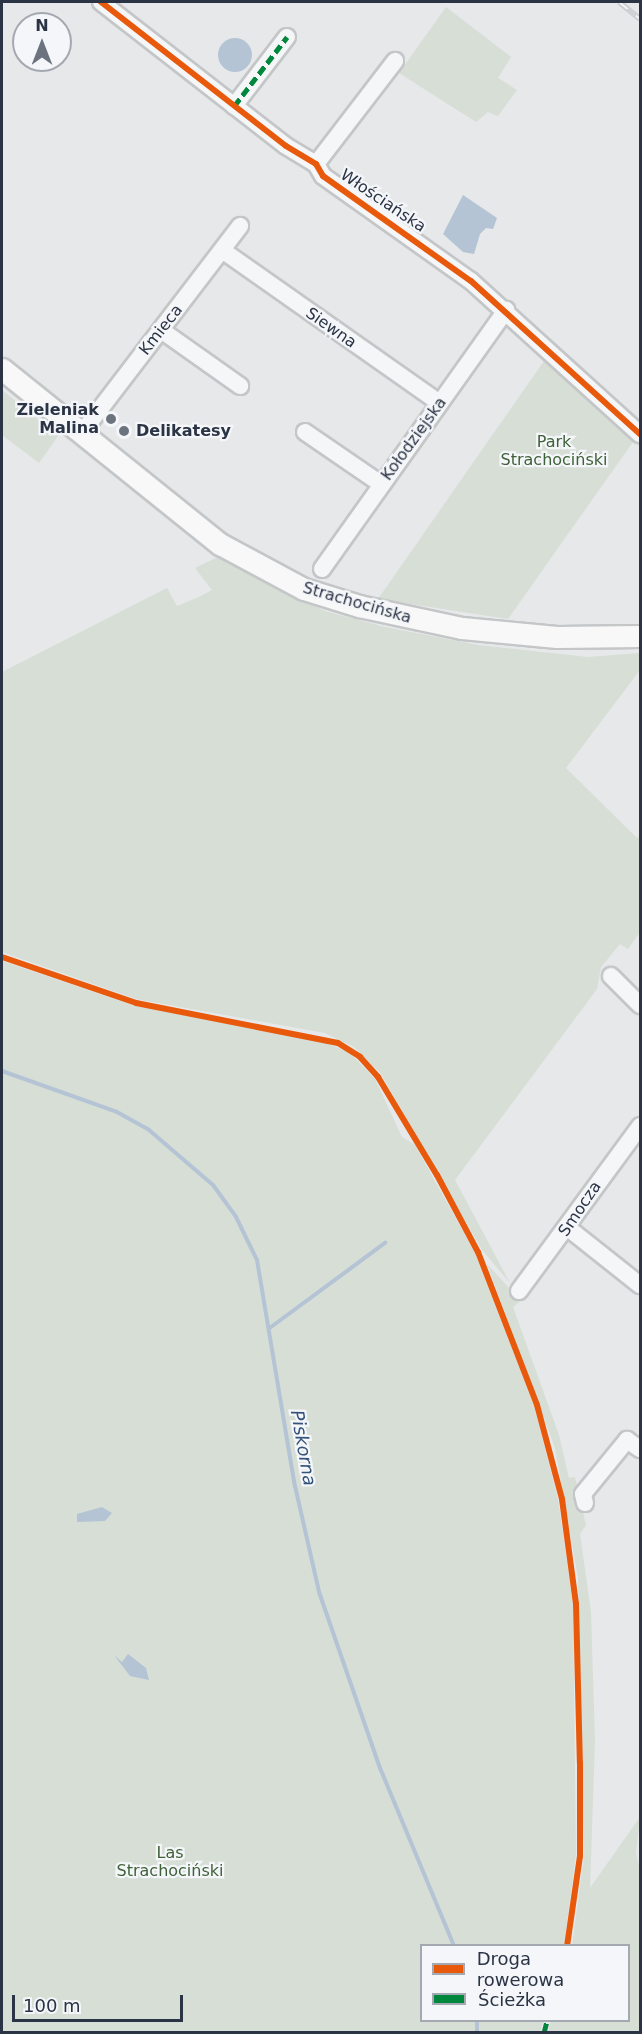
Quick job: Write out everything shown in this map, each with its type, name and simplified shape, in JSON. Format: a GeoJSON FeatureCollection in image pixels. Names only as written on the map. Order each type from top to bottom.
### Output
{"type":"FeatureCollection","features":[{"type":"Feature","properties":{"kind":"main road","name":"Strachocińska"},"geometry":{"type":"LineString","coordinates":[[2,369],[220,544],[304,589],[369,609],[462,628],[557,637],[640,636]]}},
{"type":"Feature","properties":{"kind":"street","name":"Włościańska"},"geometry":{"type":"LineString","coordinates":[[101,2],[234,106],[316,164],[323,176],[414,237],[506,310],[586,389],[640,434]]}},
{"type":"Feature","properties":{"kind":"street"},"geometry":{"type":"LineString","coordinates":[[234,106],[287,37]]}},
{"type":"Feature","properties":{"kind":"street"},"geometry":{"type":"LineString","coordinates":[[316,164],[395,61]]}},
{"type":"Feature","properties":{"kind":"street","name":"Kmieca"},"geometry":{"type":"LineString","coordinates":[[81,434],[240,226]]}},
{"type":"Feature","properties":{"kind":"street","name":"Siewna"},"geometry":{"type":"LineString","coordinates":[[222,250],[440,403]]}},
{"type":"Feature","properties":{"kind":"street","name":"Kołodziejska"},"geometry":{"type":"LineString","coordinates":[[322,569],[506,310]]}},
{"type":"Feature","properties":{"kind":"street"},"geometry":{"type":"LineString","coordinates":[[161,330],[240,386]]}},
{"type":"Feature","properties":{"kind":"street"},"geometry":{"type":"LineString","coordinates":[[304,432],[381,484]]}},
{"type":"Feature","properties":{"kind":"street"},"geometry":{"type":"LineString","coordinates":[[611,976],[640,1005]]}},
{"type":"Feature","properties":{"kind":"street","name":"Smocza"},"geometry":{"type":"LineString","coordinates":[[519,1291],[568,1228],[640,1126]]}},
{"type":"Feature","properties":{"kind":"street"},"geometry":{"type":"LineString","coordinates":[[568,1228],[640,1285]]}},
{"type":"Feature","properties":{"kind":"street"},"geometry":{"type":"LineString","coordinates":[[585,1503],[583,1494],[627,1440],[640,1449]]}},
{"type":"Feature","properties":{"kind":"green space"},"geometry":{"type":"Polygon","coordinates":[[[446,7],[511,57],[498,78],[517,90],[498,116],[488,112],[476,122],[399,73],[446,7]]]}},
{"type":"Feature","properties":{"kind":"green space","name":"Park Strachociński"},"geometry":{"type":"Polygon","coordinates":[[[544,361],[635,439],[508,619],[378,599],[544,361]]]}},
{"type":"Feature","properties":{"kind":"green space"},"geometry":{"type":"Polygon","coordinates":[[[2,390],[58,436],[39,463],[2,435],[2,390]]]}},
{"type":"Feature","properties":{"kind":"green space"},"geometry":{"type":"Polygon","coordinates":[[[218,557],[325,611],[385,627],[478,645],[588,657],[640,653],[640,670],[566,768],[637,838],[640,835],[640,932],[628,949],[620,944],[601,967],[597,989],[455,1180],[510,1283],[482,1250],[381,1074],[354,1047],[325,1033],[136,999],[2,952],[2,672],[167,588],[177,606],[199,597],[212,590],[195,568],[218,557]]]}},
{"type":"Feature","properties":{"kind":"green space","name":"Las Strachociński"},"geometry":{"type":"Polygon","coordinates":[[[2,961],[135,1006],[323,1041],[350,1053],[375,1079],[402,1137],[415,1145],[475,1253],[534,1406],[558,1499],[573,1605],[576,1855],[564,1944],[420,1944],[420,2022],[543,2022],[540,2032],[2,2032],[2,961]]]}},
{"type":"Feature","properties":{"kind":"green space"},"geometry":{"type":"Polygon","coordinates":[[[487,1264],[521,1301],[513,1307],[559,1435],[569,1478],[575,1477],[586,1525],[580,1534],[591,1612],[595,1741],[590,1888],[640,1817],[636,1853],[640,1871],[640,2032],[548,2032],[551,2022],[630,2022],[630,1944],[572,1944],[584,1856],[578,1578],[555,1448],[487,1264]]]}},
{"type":"Feature","properties":{"kind":"water"},"geometry":{"type":"Polygon","coordinates":[[[235,38],[247,43],[252,55],[247,67],[235,72],[223,67],[218,55],[223,43],[235,38]]]}},
{"type":"Feature","properties":{"kind":"water"},"geometry":{"type":"Polygon","coordinates":[[[463,195],[497,218],[493,229],[486,228],[480,234],[474,254],[463,252],[443,234],[463,195]]]}},
{"type":"Feature","properties":{"kind":"water"},"geometry":{"type":"Polygon","coordinates":[[[102,1507],[112,1513],[105,1521],[77,1522],[77,1514],[102,1507]]]}},
{"type":"Feature","properties":{"kind":"water"},"geometry":{"type":"Polygon","coordinates":[[[128,1654],[146,1668],[149,1680],[130,1676],[114,1655],[122,1662],[128,1654]]]}},
{"type":"Feature","properties":{"kind":"waterway","name":"Piskorna"},"geometry":{"type":"LineString","coordinates":[[2,1071],[117,1112],[149,1130],[213,1185],[236,1217],[257,1260],[295,1486],[319,1592],[380,1768],[453,1944]]}},
{"type":"Feature","properties":{"kind":"waterway"},"geometry":{"type":"LineString","coordinates":[[271,1327],[385,1243]]}},
{"type":"Feature","properties":{"kind":"waterway","name":"Piskorna"},"geometry":{"type":"LineString","coordinates":[[477,2022],[477,2032]]}},
{"type":"Feature","properties":{"kind":"railway"},"geometry":{"type":"LineString","coordinates":[[619,2],[640,19]]}},
{"type":"Feature","properties":{"kind":"marked path"},"geometry":{"type":"LineString","coordinates":[[234,106],[287,37]]}},
{"type":"Feature","properties":{"kind":"marked path"},"geometry":{"type":"LineString","coordinates":[[544,2032],[546,2022]]}},
{"type":"Feature","properties":{"kind":"cycle path"},"geometry":{"type":"LineString","coordinates":[[101,2],[286,146],[316,164],[323,176],[471,281],[640,434]]}},
{"type":"Feature","properties":{"kind":"cycle path"},"geometry":{"type":"LineString","coordinates":[[2,957],[136,1003],[338,1043],[360,1057],[378,1077],[437,1175],[478,1252],[537,1405],[562,1499],[576,1604],[580,1763],[580,1856],[567,1944]]}},
{"type":"Feature","properties":{"kind":"place","name":"Zieleniak Malina"},"geometry":{"type":"Point","coordinates":[111,419]}},
{"type":"Feature","properties":{"kind":"place","name":"Delikatesy"},"geometry":{"type":"Point","coordinates":[124,431]}}]}
